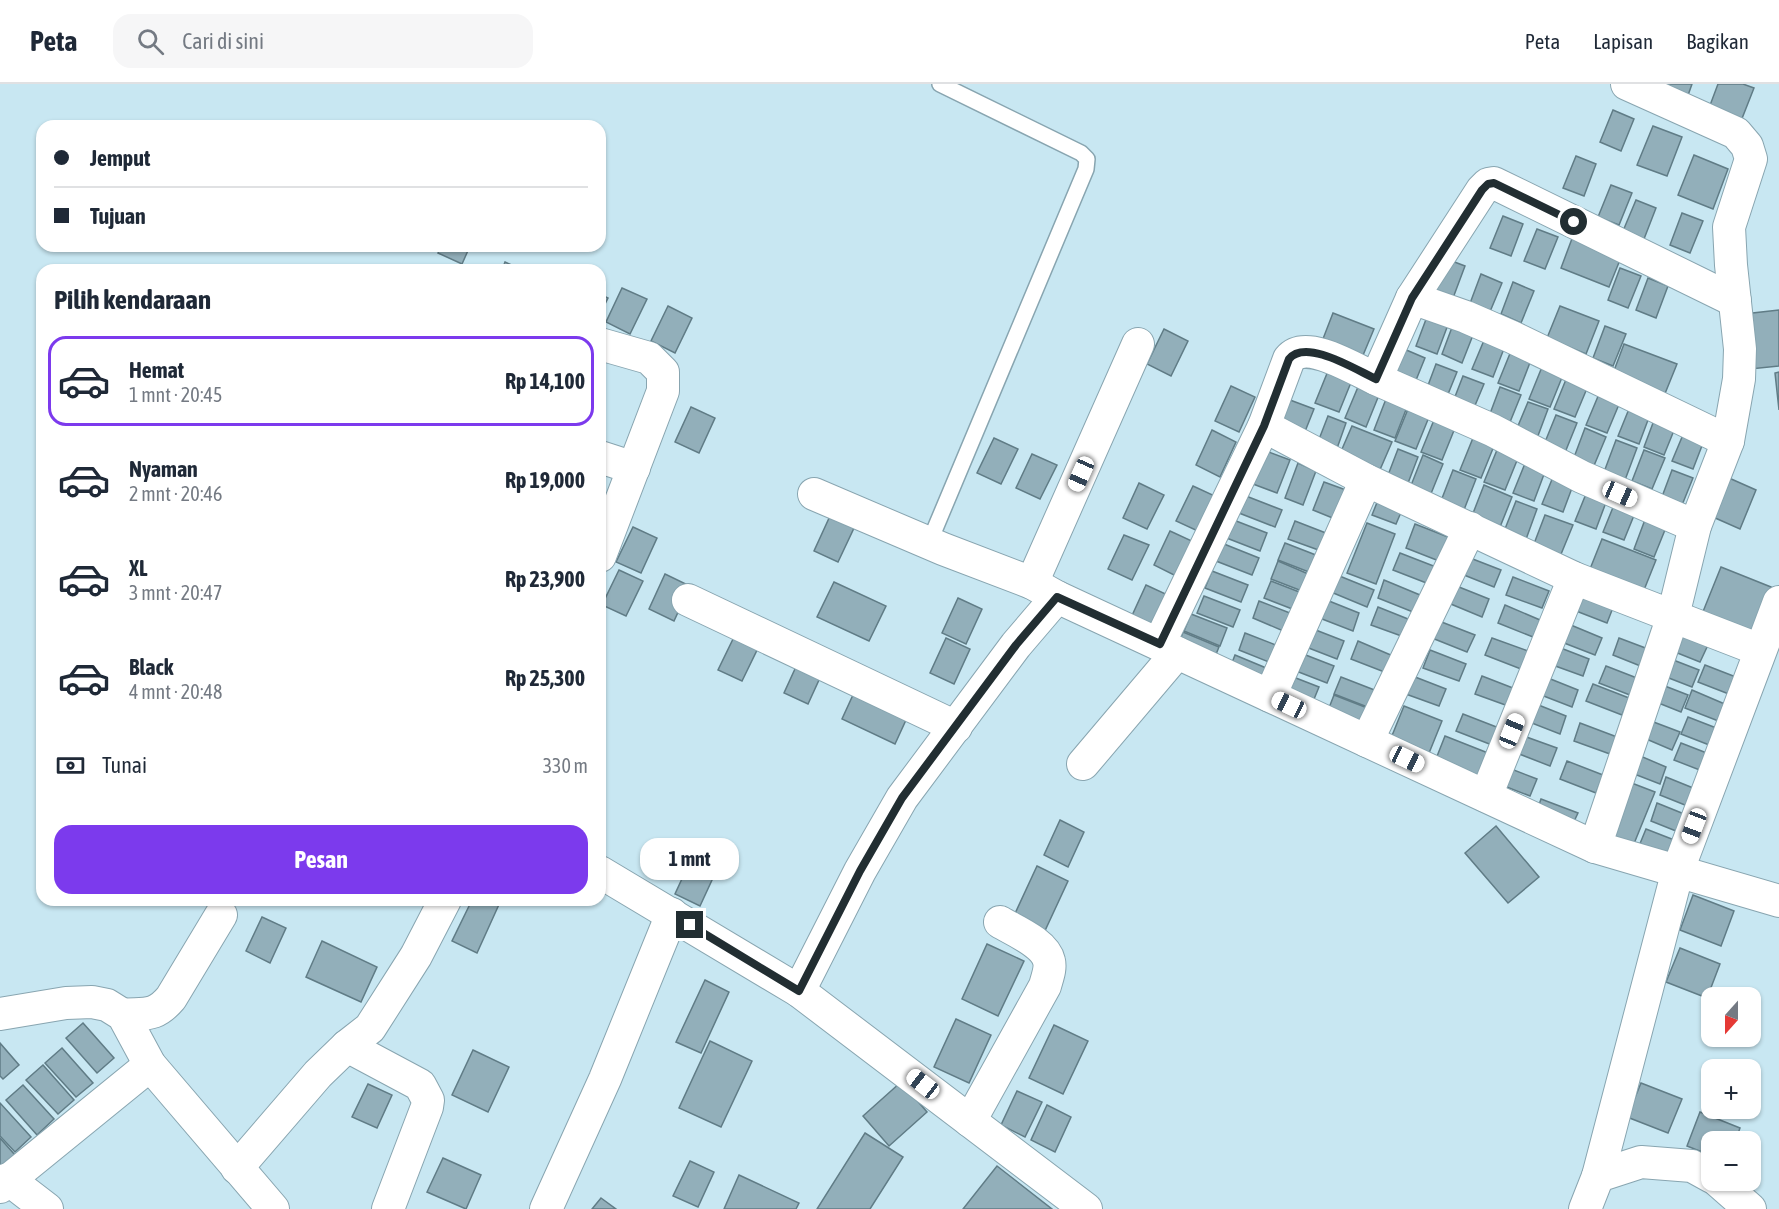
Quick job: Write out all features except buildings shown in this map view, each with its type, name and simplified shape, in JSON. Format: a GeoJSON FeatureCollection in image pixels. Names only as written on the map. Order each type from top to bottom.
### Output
{"type":"FeatureCollection","features":[{"type":"Feature","properties":{"kind":"street"},"geometry":{"type":"LineString","coordinates":[[1595,847],[1672,616],[1695,526],[1728,441],[1739,379],[1740,349],[1729,227],[1751,159],[1747,146],[1736,133],[1627,84]]}},
{"type":"Feature","properties":{"kind":"street"},"geometry":{"type":"LineString","coordinates":[[1376,379],[1412,298],[1488,184],[1494,183],[1735,301]]}},
{"type":"Feature","properties":{"kind":"street"},"geometry":{"type":"LineString","coordinates":[[1412,298],[1466,316],[1728,441]]}},
{"type":"Feature","properties":{"kind":"street"},"geometry":{"type":"LineString","coordinates":[[799,991],[860,871],[902,798],[1016,645],[1045,590],[1138,344]]}},
{"type":"Feature","properties":{"kind":"street"},"geometry":{"type":"LineString","coordinates":[[606,346],[649,358],[663,372],[663,390],[606,540]]}},
{"type":"Feature","properties":{"kind":"street"},"geometry":{"type":"LineString","coordinates":[[1083,764],[1168,649],[1293,354],[1304,350],[1322,354],[1492,430],[1582,477],[1695,526]]}},
{"type":"Feature","properties":{"kind":"street"},"geometry":{"type":"LineString","coordinates":[[1264,426],[1366,480],[1574,579],[1760,650]]}},
{"type":"Feature","properties":{"kind":"street"},"geometry":{"type":"LineString","coordinates":[[606,459],[634,468]]}},
{"type":"Feature","properties":{"kind":"street"},"geometry":{"type":"LineString","coordinates":[[1270,696],[1366,480]]}},
{"type":"Feature","properties":{"kind":"street"},"geometry":{"type":"LineString","coordinates":[[814,494],[1045,590],[1595,847],[1779,901]]}},
{"type":"Feature","properties":{"kind":"street"},"geometry":{"type":"LineString","coordinates":[[1367,741],[1470,528]]}},
{"type":"Feature","properties":{"kind":"street"},"geometry":{"type":"LineString","coordinates":[[1486,796],[1574,579]]}},
{"type":"Feature","properties":{"kind":"street"},"geometry":{"type":"LineString","coordinates":[[688,600],[956,727]]}},
{"type":"Feature","properties":{"kind":"street"},"geometry":{"type":"LineString","coordinates":[[1585,1209],[1598,1176],[1678,870],[1779,602]]}},
{"type":"Feature","properties":{"kind":"street"},"geometry":{"type":"LineString","coordinates":[[606,876],[799,991],[1086,1209]]}},
{"type":"Feature","properties":{"kind":"street"},"geometry":{"type":"LineString","coordinates":[[237,1168],[318,1074],[370,1028],[416,956],[442,906]]}},
{"type":"Feature","properties":{"kind":"street"},"geometry":{"type":"LineString","coordinates":[[546,1209],[609,1070],[672,914]]}},
{"type":"Feature","properties":{"kind":"street"},"geometry":{"type":"LineString","coordinates":[[123,1015],[151,1013],[162,1009],[221,915]]}},
{"type":"Feature","properties":{"kind":"street"},"geometry":{"type":"LineString","coordinates":[[970,1121],[1045,986],[1050,969],[1049,959],[1035,941],[1000,922]]}},
{"type":"Feature","properties":{"kind":"street"},"geometry":{"type":"LineString","coordinates":[[0,1014],[66,1003],[92,1002],[107,1005],[123,1015],[150,1065],[273,1209]]}},
{"type":"Feature","properties":{"kind":"street"},"geometry":{"type":"LineString","coordinates":[[347,1046],[420,1085],[428,1100],[388,1209]]}},
{"type":"Feature","properties":{"kind":"street"},"geometry":{"type":"LineString","coordinates":[[47,1209],[4,1183],[150,1065]]}},
{"type":"Feature","properties":{"kind":"street"},"geometry":{"type":"LineString","coordinates":[[1598,1176],[1641,1162],[1692,1166],[1701,1171]]}},
{"type":"Feature","properties":{"kind":"street"},"geometry":{"type":"LineString","coordinates":[[1730,1191],[1750,1209]]}},
{"type":"Feature","properties":{"kind":"lane"},"geometry":{"type":"LineString","coordinates":[[929,543],[1086,169],[1087,159],[1081,153],[940,84]]}},
{"type":"Feature","properties":{"kind":"route"},"geometry":{"type":"LineString","coordinates":[[690,925],[799,991],[860,871],[902,798],[1016,645],[1057,597],[1160,644],[1264,426],[1289,359],[1293,354],[1304,350],[1322,354],[1376,379],[1412,298],[1488,184],[1494,183],[1574,222]]}}]}
